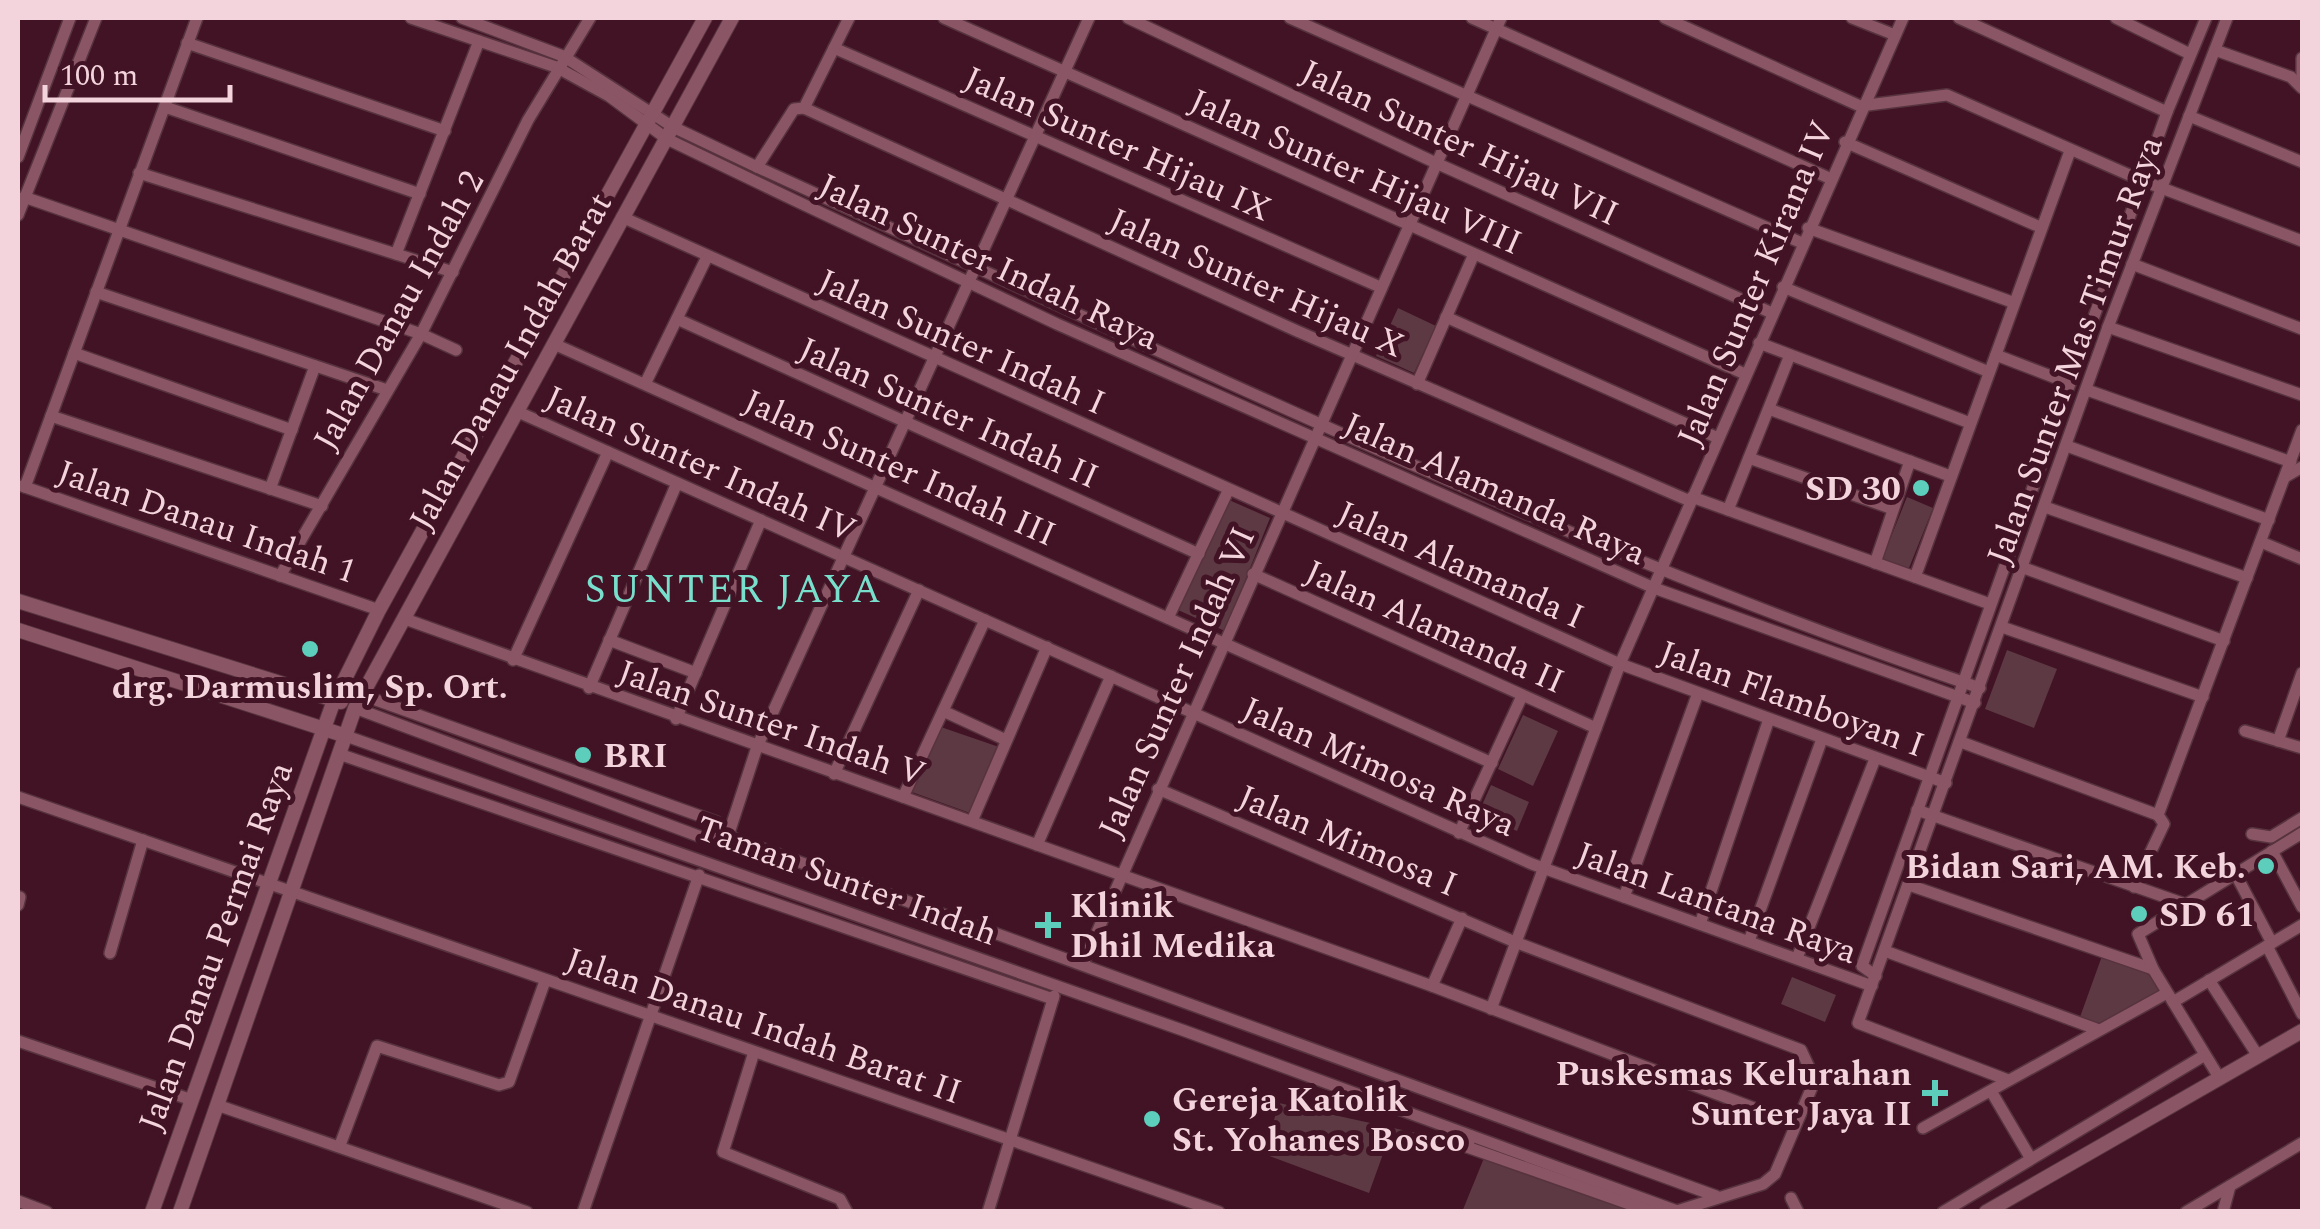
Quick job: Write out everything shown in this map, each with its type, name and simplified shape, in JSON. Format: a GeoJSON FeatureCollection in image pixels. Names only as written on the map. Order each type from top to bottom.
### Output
{"type":"FeatureCollection","features":[{"type":"Feature","properties":{"kind":"street"},"geometry":{"type":"LineString","coordinates":[[18,156],[70,18]]}},
{"type":"Feature","properties":{"kind":"street"},"geometry":{"type":"LineString","coordinates":[[18,215],[96,18]]}},
{"type":"Feature","properties":{"kind":"street"},"geometry":{"type":"LineString","coordinates":[[21,486],[74,353],[196,18]]}},
{"type":"Feature","properties":{"kind":"street"},"geometry":{"type":"LineString","coordinates":[[412,18],[560,62]]}},
{"type":"Feature","properties":{"kind":"street"},"geometry":{"type":"LineString","coordinates":[[462,18],[560,62]]}},
{"type":"Feature","properties":{"kind":"street","name":"Jalan Danau Indah 2"},"geometry":{"type":"LineString","coordinates":[[280,576],[421,334],[560,62],[590,18]]}},
{"type":"Feature","properties":{"kind":"street","name":"Jalan Danau Indah Barat"},"geometry":{"type":"LineString","coordinates":[[334,702],[379,610],[705,18]]}},
{"type":"Feature","properties":{"kind":"street","name":"Jalan Danau Indah Barat"},"geometry":{"type":"LineString","coordinates":[[346,733],[357,705],[732,18]]}},
{"type":"Feature","properties":{"kind":"street"},"geometry":{"type":"LineString","coordinates":[[757,167],[794,108],[804,108],[849,18]]}},
{"type":"Feature","properties":{"kind":"street","name":"Jalan Sunter Hijau VIII"},"geometry":{"type":"LineString","coordinates":[[944,18],[1745,374]]}},
{"type":"Feature","properties":{"kind":"street"},"geometry":{"type":"LineString","coordinates":[[728,836],[757,748],[1089,18]]}},
{"type":"Feature","properties":{"kind":"street","name":"Jalan Sunter Hijau VII"},"geometry":{"type":"LineString","coordinates":[[1128,18],[1436,163],[1772,312]]}},
{"type":"Feature","properties":{"kind":"street"},"geometry":{"type":"LineString","coordinates":[[1290,18],[1802,243]]}},
{"type":"Feature","properties":{"kind":"street"},"geometry":{"type":"LineString","coordinates":[[1472,18],[1499,23],[1830,178]]}},
{"type":"Feature","properties":{"kind":"street"},"geometry":{"type":"LineString","coordinates":[[1665,18],[1855,104],[1946,95],[2143,181],[2302,241]]}},
{"type":"Feature","properties":{"kind":"street"},"geometry":{"type":"LineString","coordinates":[[1854,18],[1895,34]]}},
{"type":"Feature","properties":{"kind":"street","name":"Jalan Sunter Kirana IV"},"geometry":{"type":"LineString","coordinates":[[1661,571],[1845,142],[1855,104],[1903,18]]}},
{"type":"Feature","properties":{"kind":"street"},"geometry":{"type":"LineString","coordinates":[[1959,18],[2167,112]]}},
{"type":"Feature","properties":{"kind":"street"},"geometry":{"type":"LineString","coordinates":[[2116,18],[2190,54]]}},
{"type":"Feature","properties":{"kind":"street","name":"Jalan Sunter Mas Timur Raya"},"geometry":{"type":"LineString","coordinates":[[1874,981],[1862,966],[2167,112],[2206,18]]}},
{"type":"Feature","properties":{"kind":"street","name":"Jalan Sunter Mas Timur Raya"},"geometry":{"type":"LineString","coordinates":[[2008,1080],[1858,1024],[2108,328],[2227,18]]}},
{"type":"Feature","properties":{"kind":"street","name":"Jalan Sunter Indah VI"},"geometry":{"type":"LineString","coordinates":[[1083,964],[1191,712],[1499,23]]}},
{"type":"Feature","properties":{"kind":"street"},"geometry":{"type":"LineString","coordinates":[[396,254],[479,41]]}},
{"type":"Feature","properties":{"kind":"street"},"geometry":{"type":"LineString","coordinates":[[187,42],[444,131]]}},
{"type":"Feature","properties":{"kind":"street","name":"Jalan Sunter Hijau IX"},"geometry":{"type":"LineString","coordinates":[[834,48],[1380,287]]}},
{"type":"Feature","properties":{"kind":"street"},"geometry":{"type":"LineString","coordinates":[[2215,50],[2292,78],[2302,88]]}},
{"type":"Feature","properties":{"kind":"street"},"geometry":{"type":"LineString","coordinates":[[2302,58],[2302,75]]}},
{"type":"Feature","properties":{"kind":"street","name":"Jalan Sunter Indah Raya"},"geometry":{"type":"LineString","coordinates":[[560,62],[670,133],[1057,324],[1313,439]]}},
{"type":"Feature","properties":{"kind":"street"},"geometry":{"type":"LineString","coordinates":[[164,107],[420,194]]}},
{"type":"Feature","properties":{"kind":"street","name":"Jalan Sunter Hijau X"},"geometry":{"type":"LineString","coordinates":[[804,108],[1417,384],[1691,499],[1990,604]]}},
{"type":"Feature","properties":{"kind":"street"},"geometry":{"type":"LineString","coordinates":[[2188,116],[2302,162]]}},
{"type":"Feature","properties":{"kind":"street","name":"Jalan Sunter Indah Raya"},"geometry":{"type":"LineString","coordinates":[[670,133],[757,167],[1321,421]]}},
{"type":"Feature","properties":{"kind":"street"},"geometry":{"type":"LineString","coordinates":[[1845,142],[2040,226]]}},
{"type":"Feature","properties":{"kind":"street"},"geometry":{"type":"LineString","coordinates":[[1915,577],[2070,151]]}},
{"type":"Feature","properties":{"kind":"street"},"geometry":{"type":"LineString","coordinates":[[138,173],[453,272]]}},
{"type":"Feature","properties":{"kind":"street"},"geometry":{"type":"LineString","coordinates":[[24,198],[421,334],[456,350]]}},
{"type":"Feature","properties":{"kind":"street","name":"Jalan Sunter Indah I"},"geometry":{"type":"LineString","coordinates":[[622,217],[1280,514]]}},
{"type":"Feature","properties":{"kind":"street"},"geometry":{"type":"LineString","coordinates":[[1808,228],[2012,302]]}},
{"type":"Feature","properties":{"kind":"street"},"geometry":{"type":"LineString","coordinates":[[1417,384],[1474,254]]}},
{"type":"Feature","properties":{"kind":"street"},"geometry":{"type":"LineString","coordinates":[[646,384],[707,257]]}},
{"type":"Feature","properties":{"kind":"street"},"geometry":{"type":"LineString","coordinates":[[2132,264],[2302,329]]}},
{"type":"Feature","properties":{"kind":"street"},"geometry":{"type":"LineString","coordinates":[[1783,287],[1990,372]]}},
{"type":"Feature","properties":{"kind":"street"},"geometry":{"type":"LineString","coordinates":[[96,292],[387,390]]}},
{"type":"Feature","properties":{"kind":"street"},"geometry":{"type":"LineString","coordinates":[[1446,317],[1718,438]]}},
{"type":"Feature","properties":{"kind":"street","name":"Jalan Sunter Indah II"},"geometry":{"type":"LineString","coordinates":[[677,319],[1199,554]]}},
{"type":"Feature","properties":{"kind":"street"},"geometry":{"type":"LineString","coordinates":[[2108,328],[2302,395]]}},
{"type":"Feature","properties":{"kind":"street"},"geometry":{"type":"LineString","coordinates":[[1759,342],[1970,424]]}},
{"type":"Feature","properties":{"kind":"street","name":"Jalan Sunter Indah III"},"geometry":{"type":"LineString","coordinates":[[554,344],[1492,763]]}},
{"type":"Feature","properties":{"kind":"street"},"geometry":{"type":"LineString","coordinates":[[74,353],[292,430]]}},
{"type":"Feature","properties":{"kind":"street"},"geometry":{"type":"LineString","coordinates":[[1996,354],[2070,382]]}},
{"type":"Feature","properties":{"kind":"street"},"geometry":{"type":"LineString","coordinates":[[1728,510],[1790,355]]}},
{"type":"Feature","properties":{"kind":"street"},"geometry":{"type":"LineString","coordinates":[[270,489],[315,366]]}},
{"type":"Feature","properties":{"kind":"street"},"geometry":{"type":"LineString","coordinates":[[2086,390],[2296,465]]}},
{"type":"Feature","properties":{"kind":"street"},"geometry":{"type":"LineString","coordinates":[[1769,409],[1950,476]]}},
{"type":"Feature","properties":{"kind":"street","name":"Jalan Sunter Indah IV"},"geometry":{"type":"LineString","coordinates":[[516,411],[1191,712]]}},
{"type":"Feature","properties":{"kind":"street"},"geometry":{"type":"LineString","coordinates":[[50,416],[322,506]]}},
{"type":"Feature","properties":{"kind":"street","name":"Jalan Alamanda Raya"},"geometry":{"type":"LineString","coordinates":[[1321,421],[1661,571],[1980,688]]}},
{"type":"Feature","properties":{"kind":"street"},"geometry":{"type":"LineString","coordinates":[[2158,816],[2285,478],[2296,465],[2302,430]]}},
{"type":"Feature","properties":{"kind":"street","name":"Jalan Alamanda Raya"},"geometry":{"type":"LineString","coordinates":[[1313,439],[1654,588],[1975,703]]}},
{"type":"Feature","properties":{"kind":"street"},"geometry":{"type":"LineString","coordinates":[[2066,446],[2269,520]]}},
{"type":"Feature","properties":{"kind":"street"},"geometry":{"type":"LineString","coordinates":[[512,660],[608,452]]}},
{"type":"Feature","properties":{"kind":"street"},"geometry":{"type":"LineString","coordinates":[[1749,458],[1893,509]]}},
{"type":"Feature","properties":{"kind":"street"},"geometry":{"type":"LineString","coordinates":[[1875,563],[1910,461]]}},
{"type":"Feature","properties":{"kind":"street"},"geometry":{"type":"LineString","coordinates":[[589,688],[677,483]]}},
{"type":"Feature","properties":{"kind":"street","name":"Jalan Danau Indah 1"},"geometry":{"type":"LineString","coordinates":[[21,486],[379,610]]}},
{"type":"Feature","properties":{"kind":"street"},"geometry":{"type":"LineString","coordinates":[[1168,618],[1228,491]]}},
{"type":"Feature","properties":{"kind":"street"},"geometry":{"type":"LineString","coordinates":[[2045,507],[2247,578]]}},
{"type":"Feature","properties":{"kind":"street","name":"Jalan Alamanda I"},"geometry":{"type":"LineString","coordinates":[[1280,514],[1620,664]]}},
{"type":"Feature","properties":{"kind":"street"},"geometry":{"type":"LineString","coordinates":[[676,719],[761,520]]}},
{"type":"Feature","properties":{"kind":"street"},"geometry":{"type":"LineString","coordinates":[[2261,542],[2302,558]]}},
{"type":"Feature","properties":{"kind":"street"},"geometry":{"type":"LineString","coordinates":[[2024,568],[2224,641]]}},
{"type":"Feature","properties":{"kind":"street"},"geometry":{"type":"LineString","coordinates":[[1491,1010],[1620,664],[1661,571]]}},
{"type":"Feature","properties":{"kind":"street","name":"Jalan Alamanda II"},"geometry":{"type":"LineString","coordinates":[[1253,574],[1596,728]]}},
{"type":"Feature","properties":{"kind":"street"},"geometry":{"type":"LineString","coordinates":[[834,774],[919,590]]}},
{"type":"Feature","properties":{"kind":"street"},"geometry":{"type":"LineString","coordinates":[[18,600],[334,702],[357,705],[541,760],[717,822],[728,836]]}},
{"type":"Feature","properties":{"kind":"street","name":"Jalan Sunter Indah V"},"geometry":{"type":"LineString","coordinates":[[405,618],[589,688],[972,820],[1432,986],[1796,1124]]}},
{"type":"Feature","properties":{"kind":"street"},"geometry":{"type":"LineString","coordinates":[[903,797],[986,620]]}},
{"type":"Feature","properties":{"kind":"street"},"geometry":{"type":"LineString","coordinates":[[2002,626],[2203,697]]}},
{"type":"Feature","properties":{"kind":"street","name":"Taman Sunter Indah"},"geometry":{"type":"LineString","coordinates":[[18,630],[326,725],[1055,993],[1471,1136],[1656,1209],[1687,1211]]}},
{"type":"Feature","properties":{"kind":"street"},"geometry":{"type":"LineString","coordinates":[[610,640],[696,673]]}},
{"type":"Feature","properties":{"kind":"street"},"geometry":{"type":"LineString","coordinates":[[972,820],[1046,647]]}},
{"type":"Feature","properties":{"kind":"street","name":"Jalan Flamboyan I"},"geometry":{"type":"LineString","coordinates":[[1620,664],[1946,783]]}},
{"type":"Feature","properties":{"kind":"street"},"geometry":{"type":"LineString","coordinates":[[2278,741],[2302,673]]}},
{"type":"Feature","properties":{"kind":"street"},"geometry":{"type":"LineString","coordinates":[[1037,845],[1111,676]]}},
{"type":"Feature","properties":{"kind":"street"},"geometry":{"type":"LineString","coordinates":[[1624,897],[1698,693]]}},
{"type":"Feature","properties":{"kind":"street"},"geometry":{"type":"LineString","coordinates":[[1459,833],[1522,696]]}},
{"type":"Feature","properties":{"kind":"street","name":"Jalan Danau Permai Raya"},"geometry":{"type":"LineString","coordinates":[[152,1212],[334,702]]}},
{"type":"Feature","properties":{"kind":"street"},"geometry":{"type":"LineString","coordinates":[[357,705],[709,840],[728,836],[1716,1196]]}},
{"type":"Feature","properties":{"kind":"street"},"geometry":{"type":"LineString","coordinates":[[944,710],[1006,740]]}},
{"type":"Feature","properties":{"kind":"street","name":"Jalan Mimosa Raya"},"geometry":{"type":"LineString","coordinates":[[1191,712],[1544,869]]}},
{"type":"Feature","properties":{"kind":"street"},"geometry":{"type":"LineString","coordinates":[[1700,924],[1769,720]]}},
{"type":"Feature","properties":{"kind":"street"},"geometry":{"type":"LineString","coordinates":[[2245,731],[2302,748]]}},
{"type":"Feature","properties":{"kind":"street","name":"Jalan Danau Permai Raya"},"geometry":{"type":"LineString","coordinates":[[180,1212],[346,733]]}},
{"type":"Feature","properties":{"kind":"street"},"geometry":{"type":"LineString","coordinates":[[1749,941],[1822,740]]}},
{"type":"Feature","properties":{"kind":"street"},"geometry":{"type":"LineString","coordinates":[[1961,742],[2158,816],[2164,824],[2134,887]]}},
{"type":"Feature","properties":{"kind":"street"},"geometry":{"type":"LineString","coordinates":[[339,754],[698,879],[1055,993],[988,1212]]}},
{"type":"Feature","properties":{"kind":"street"},"geometry":{"type":"LineString","coordinates":[[1797,958],[1875,759]]}},
{"type":"Feature","properties":{"kind":"street"},"geometry":{"type":"LineString","coordinates":[[536,776],[541,760]]}},
{"type":"Feature","properties":{"kind":"street","name":"Jalan Mimosa I"},"geometry":{"type":"LineString","coordinates":[[1158,789],[1515,942],[1807,1056],[1815,1080],[1796,1124]]}},
{"type":"Feature","properties":{"kind":"street","name":"Jalan Danau Indah Barat II"},"geometry":{"type":"LineString","coordinates":[[18,797],[545,981],[1012,1137],[1218,1212]]}},
{"type":"Feature","properties":{"kind":"street"},"geometry":{"type":"LineString","coordinates":[[1917,810],[2185,904]]}},
{"type":"Feature","properties":{"kind":"street"},"geometry":{"type":"LineString","coordinates":[[2252,834],[2270,837],[2302,818]]}},
{"type":"Feature","properties":{"kind":"street"},"geometry":{"type":"LineString","coordinates":[[2220,1079],[2154,969],[2138,934],[2302,834]]}},
{"type":"Feature","properties":{"kind":"street"},"geometry":{"type":"LineString","coordinates":[[110,953],[143,840]]}},
{"type":"Feature","properties":{"kind":"street"},"geometry":{"type":"LineString","coordinates":[[2272,851],[2302,907]]}},
{"type":"Feature","properties":{"kind":"street"},"geometry":{"type":"LineString","coordinates":[[583,1212],[654,1017],[703,862]]}},
{"type":"Feature","properties":{"kind":"street","name":"Jalan Lantana Raya"},"geometry":{"type":"LineString","coordinates":[[1544,869],[1874,981]]}},
{"type":"Feature","properties":{"kind":"street"},"geometry":{"type":"LineString","coordinates":[[2235,874],[2302,1014]]}},
{"type":"Feature","properties":{"kind":"street"},"geometry":{"type":"LineString","coordinates":[[1909,885],[2154,969]]}},
{"type":"Feature","properties":{"kind":"street"},"geometry":{"type":"LineString","coordinates":[[1432,986],[1462,918]]}},
{"type":"Feature","properties":{"kind":"street"},"geometry":{"type":"LineString","coordinates":[[1923,1128],[2099,1030],[2208,980],[2302,926]]}},
{"type":"Feature","properties":{"kind":"street"},"geometry":{"type":"LineString","coordinates":[[1885,950],[2099,1030]]}},
{"type":"Feature","properties":{"kind":"street"},"geometry":{"type":"LineString","coordinates":[[2208,980],[2258,1056]]}},
{"type":"Feature","properties":{"kind":"street"},"geometry":{"type":"LineString","coordinates":[[340,1145],[377,1046],[500,1085],[509,1082],[545,981]]}},
{"type":"Feature","properties":{"kind":"street"},"geometry":{"type":"LineString","coordinates":[[1986,1212],[2302,1032]]}},
{"type":"Feature","properties":{"kind":"street"},"geometry":{"type":"LineString","coordinates":[[18,1041],[192,1100]]}},
{"type":"Feature","properties":{"kind":"street"},"geometry":{"type":"LineString","coordinates":[[754,1052],[723,1152],[840,1199],[847,1212]]}},
{"type":"Feature","properties":{"kind":"street"},"geometry":{"type":"LineString","coordinates":[[1942,1212],[2205,1056]]}},
{"type":"Feature","properties":{"kind":"street"},"geometry":{"type":"LineString","coordinates":[[1990,1091],[2031,1159]]}},
{"type":"Feature","properties":{"kind":"street"},"geometry":{"type":"LineString","coordinates":[[217,1105],[527,1212]]}},
{"type":"Feature","properties":{"kind":"street"},"geometry":{"type":"LineString","coordinates":[[1687,1211],[1716,1196],[1738,1192],[1771,1178],[1796,1124]]}},
{"type":"Feature","properties":{"kind":"street"},"geometry":{"type":"LineString","coordinates":[[2186,1212],[2302,1142]]}},
{"type":"Feature","properties":{"kind":"street"},"geometry":{"type":"LineString","coordinates":[[2223,1212],[2230,1186]]}},
{"type":"Feature","properties":{"kind":"street"},"geometry":{"type":"LineString","coordinates":[[1792,1198],[1798,1212]]}},
{"type":"Feature","properties":{"kind":"street"},"geometry":{"type":"LineString","coordinates":[[18,1201],[47,1212]]}},
{"type":"Feature","properties":{"kind":"shaded area"},"geometry":{"type":"Polygon","coordinates":[[[1398,308],[1436,326],[1414,373],[1376,356],[1398,308]]]}},
{"type":"Feature","properties":{"kind":"shaded area"},"geometry":{"type":"Polygon","coordinates":[[[1907,497],[1933,508],[1907,573],[1881,562],[1907,497]]]}},
{"type":"Feature","properties":{"kind":"shaded area"},"geometry":{"type":"Polygon","coordinates":[[[1229,500],[1270,518],[1225,631],[1178,610],[1229,500]]]}},
{"type":"Feature","properties":{"kind":"shaded area"},"geometry":{"type":"Polygon","coordinates":[[[2007,650],[2057,669],[2034,728],[1985,709],[2007,650]]]}},
{"type":"Feature","properties":{"kind":"shaded area"},"geometry":{"type":"Polygon","coordinates":[[[1523,715],[1558,731],[1533,786],[1498,769],[1523,715]]]}},
{"type":"Feature","properties":{"kind":"shaded area"},"geometry":{"type":"Polygon","coordinates":[[[938,726],[999,747],[970,813],[909,791],[938,726]]]}},
{"type":"Feature","properties":{"kind":"shaded area"},"geometry":{"type":"Polygon","coordinates":[[[1491,785],[1529,802],[1517,831],[1478,814],[1491,785]]]}},
{"type":"Feature","properties":{"kind":"shaded area"},"geometry":{"type":"Polygon","coordinates":[[[2102,956],[2151,972],[2162,991],[2098,1026],[2080,1017],[2102,956]]]}},
{"type":"Feature","properties":{"kind":"shaded area"},"geometry":{"type":"Polygon","coordinates":[[[1792,977],[1836,995],[1825,1022],[1781,1004],[1792,977]]]}},
{"type":"Feature","properties":{"kind":"shaded area"},"geometry":{"type":"Polygon","coordinates":[[[1279,1103],[1430,1136],[1424,1152],[1387,1143],[1369,1193],[1264,1154],[1279,1103]]]}},
{"type":"Feature","properties":{"kind":"shaded area"},"geometry":{"type":"Polygon","coordinates":[[[1484,1158],[1646,1212],[1462,1212],[1484,1158]]]}},
{"type":"Feature","properties":{"kind":"place","name":"SD 30"},"geometry":{"type":"Point","coordinates":[1921,488]}},
{"type":"Feature","properties":{"kind":"place","name":"drg. Darmuslim, Sp. Ort."},"geometry":{"type":"Point","coordinates":[310,649]}},
{"type":"Feature","properties":{"kind":"place","name":"BRI"},"geometry":{"type":"Point","coordinates":[583,755]}},
{"type":"Feature","properties":{"kind":"place","name":"Bidan Sari, AM. Keb."},"geometry":{"type":"Point","coordinates":[2266,866]}},
{"type":"Feature","properties":{"kind":"place","name":"SD 61"},"geometry":{"type":"Point","coordinates":[2139,914]}},
{"type":"Feature","properties":{"kind":"place","name":"Klinik Dhil Medika"},"geometry":{"type":"Point","coordinates":[1048,925]}},
{"type":"Feature","properties":{"kind":"place","name":"Puskesmas Kelurahan Sunter Jaya II"},"geometry":{"type":"Point","coordinates":[1935,1093]}},
{"type":"Feature","properties":{"kind":"place","name":"Gereja Katolik St. Yohanes Bosco"},"geometry":{"type":"Point","coordinates":[1152,1119]}},
{"type":"Feature","properties":{"kind":"district","name":"SUNTER JAYA"},"geometry":{"type":"Point","coordinates":[734,588]}}]}
